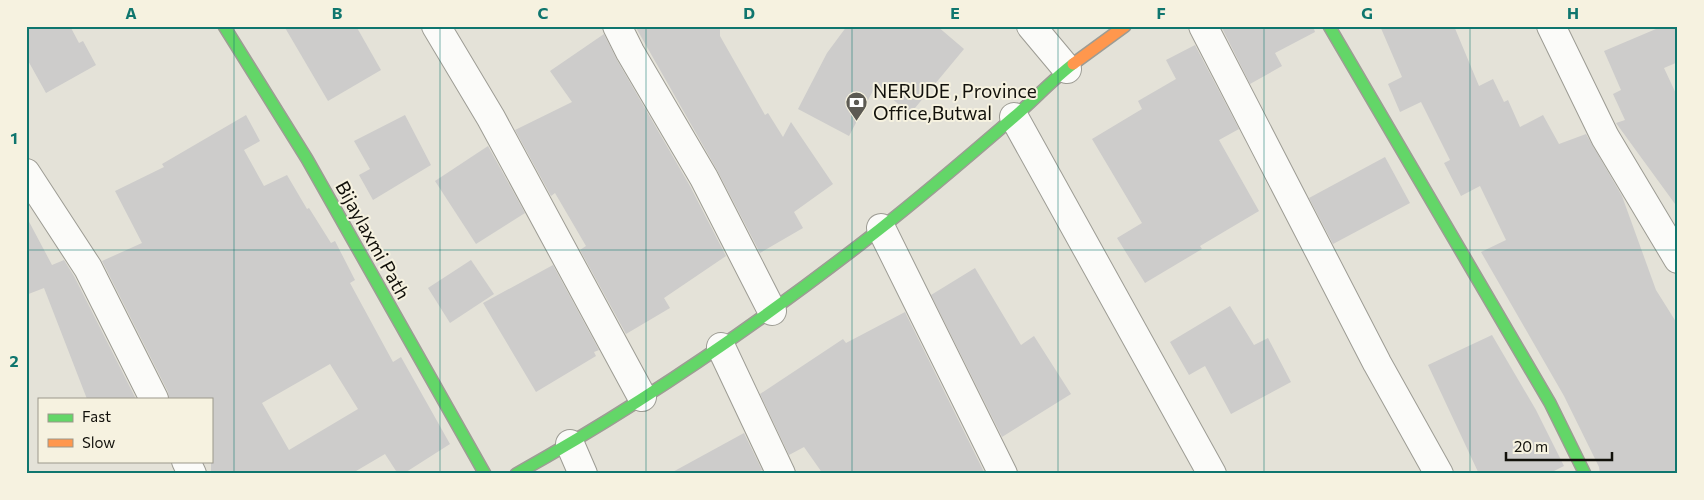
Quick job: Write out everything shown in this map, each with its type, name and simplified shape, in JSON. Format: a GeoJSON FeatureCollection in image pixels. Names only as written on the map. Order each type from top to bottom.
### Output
{"type":"FeatureCollection","features":[{"type":"Feature","properties":{"kind":"street","name":"Bijaylaxmi Path"},"geometry":{"type":"LineString","coordinates":[[224,26],[307,159],[485,474]]}},
{"type":"Feature","properties":{"kind":"street"},"geometry":{"type":"LineString","coordinates":[[436,26],[491,118],[642,396]]}},
{"type":"Feature","properties":{"kind":"street"},"geometry":{"type":"LineString","coordinates":[[617,26],[630,52],[704,178],[772,311]]}},
{"type":"Feature","properties":{"kind":"street"},"geometry":{"type":"LineString","coordinates":[[1031,26],[1067,69]]}},
{"type":"Feature","properties":{"kind":"street"},"geometry":{"type":"LineString","coordinates":[[516,474],[570,444],[721,347],[772,311],[881,228],[1014,117],[1067,69],[1125,26]]}},
{"type":"Feature","properties":{"kind":"street"},"geometry":{"type":"LineString","coordinates":[[1203,26],[1377,363],[1440,474]]}},
{"type":"Feature","properties":{"kind":"street"},"geometry":{"type":"LineString","coordinates":[[1329,26],[1550,403],[1585,474]]}},
{"type":"Feature","properties":{"kind":"street"},"geometry":{"type":"LineString","coordinates":[[1551,26],[1605,137],[1678,259]]}},
{"type":"Feature","properties":{"kind":"street"},"geometry":{"type":"LineString","coordinates":[[1014,117],[1212,474]]}},
{"type":"Feature","properties":{"kind":"street"},"geometry":{"type":"LineString","coordinates":[[26,173],[88,268],[153,398]]}},
{"type":"Feature","properties":{"kind":"street"},"geometry":{"type":"LineString","coordinates":[[881,228],[1003,474]]}},
{"type":"Feature","properties":{"kind":"street"},"geometry":{"type":"LineString","coordinates":[[721,347],[781,474]]}},
{"type":"Feature","properties":{"kind":"street"},"geometry":{"type":"LineString","coordinates":[[570,444],[583,474]]}},
{"type":"Feature","properties":{"kind":"street"},"geometry":{"type":"LineString","coordinates":[[186,462],[192,474]]}},
{"type":"Feature","properties":{"kind":"building"},"geometry":{"type":"Polygon","coordinates":[[[26,26],[70,26],[79,43],[83,41],[96,65],[46,93],[26,57],[26,26]]]}},
{"type":"Feature","properties":{"kind":"building"},"geometry":{"type":"Polygon","coordinates":[[[284,26],[356,26],[381,70],[328,101],[284,26]]]}},
{"type":"Feature","properties":{"kind":"building"},"geometry":{"type":"Polygon","coordinates":[[[635,26],[720,26],[720,36],[765,115],[768,113],[783,137],[791,122],[833,184],[794,212],[803,228],[760,253],[717,170],[635,26]]]}},
{"type":"Feature","properties":{"kind":"building"},"geometry":{"type":"Polygon","coordinates":[[[847,26],[937,26],[964,49],[910,114],[876,85],[849,136],[798,109],[827,53],[847,26]]]}},
{"type":"Feature","properties":{"kind":"building"},"geometry":{"type":"Polygon","coordinates":[[[1221,26],[1313,26],[1315,32],[1275,53],[1282,66],[1250,84],[1221,26]]]}},
{"type":"Feature","properties":{"kind":"building"},"geometry":{"type":"Polygon","coordinates":[[[1380,26],[1454,26],[1479,86],[1493,79],[1504,102],[1508,100],[1520,127],[1543,115],[1559,144],[1586,134],[1622,196],[1656,290],[1678,325],[1678,474],[1600,474],[1599,467],[1564,396],[1481,252],[1506,240],[1480,186],[1461,196],[1444,163],[1450,160],[1421,102],[1400,112],[1388,84],[1402,77],[1380,26]]]}},
{"type":"Feature","properties":{"kind":"building"},"geometry":{"type":"Polygon","coordinates":[[[1663,26],[1678,26],[1678,62],[1664,68],[1678,98],[1678,208],[1616,123],[1625,120],[1613,94],[1621,90],[1604,51],[1663,26]]]}},
{"type":"Feature","properties":{"kind":"building"},"geometry":{"type":"Polygon","coordinates":[[[604,34],[690,186],[726,256],[664,298],[670,308],[626,334],[580,250],[586,246],[555,193],[551,196],[515,130],[572,102],[550,71],[604,34]]]}},
{"type":"Feature","properties":{"kind":"building"},"geometry":{"type":"Polygon","coordinates":[[[1195,45],[1239,129],[1219,140],[1259,211],[1200,246],[1202,249],[1145,283],[1117,238],[1142,223],[1092,139],[1142,109],[1138,101],[1176,79],[1166,60],[1195,45]]]}},
{"type":"Feature","properties":{"kind":"building"},"geometry":{"type":"Polygon","coordinates":[[[246,115],[260,141],[244,150],[264,186],[287,175],[307,209],[309,208],[331,243],[335,241],[355,280],[350,283],[393,362],[401,357],[450,444],[403,474],[398,474],[385,454],[351,474],[211,474],[212,398],[169,398],[168,392],[102,261],[142,243],[115,191],[164,167],[162,164],[246,115]],[[330,364],[262,403],[289,450],[358,409],[330,364]]]}},
{"type":"Feature","properties":{"kind":"building"},"geometry":{"type":"Polygon","coordinates":[[[405,115],[431,165],[373,200],[359,175],[370,169],[354,141],[405,115]]]}},
{"type":"Feature","properties":{"kind":"building"},"geometry":{"type":"Polygon","coordinates":[[[488,146],[525,213],[476,244],[435,181],[488,146]]]}},
{"type":"Feature","properties":{"kind":"building"},"geometry":{"type":"Polygon","coordinates":[[[1385,157],[1410,203],[1333,244],[1309,198],[1385,157]]]}},
{"type":"Feature","properties":{"kind":"building"},"geometry":{"type":"Polygon","coordinates":[[[26,216],[52,265],[64,260],[74,276],[135,398],[87,398],[44,288],[26,295],[26,216]]]}},
{"type":"Feature","properties":{"kind":"building"},"geometry":{"type":"Polygon","coordinates":[[[471,260],[494,294],[450,323],[428,288],[471,260]]]}},
{"type":"Feature","properties":{"kind":"building"},"geometry":{"type":"Polygon","coordinates":[[[553,265],[599,350],[594,352],[596,356],[536,392],[483,303],[553,265]]]}},
{"type":"Feature","properties":{"kind":"building"},"geometry":{"type":"Polygon","coordinates":[[[975,268],[1021,345],[1034,336],[1071,394],[1002,437],[931,295],[975,268]]]}},
{"type":"Feature","properties":{"kind":"building"},"geometry":{"type":"Polygon","coordinates":[[[1230,306],[1254,345],[1268,338],[1291,382],[1231,414],[1205,366],[1189,375],[1170,342],[1230,306]]]}},
{"type":"Feature","properties":{"kind":"building"},"geometry":{"type":"Polygon","coordinates":[[[905,312],[985,474],[823,474],[804,447],[789,455],[760,394],[843,339],[846,343],[905,312]]]}},
{"type":"Feature","properties":{"kind":"building"},"geometry":{"type":"Polygon","coordinates":[[[1492,335],[1536,410],[1564,466],[1548,474],[1479,474],[1428,365],[1492,335]]]}},
{"type":"Feature","properties":{"kind":"building"},"geometry":{"type":"Polygon","coordinates":[[[744,433],[762,470],[754,474],[669,474],[744,433]]]}},
{"type":"Feature","properties":{"kind":"traffic: fast"},"geometry":{"type":"LineString","coordinates":[[224,26],[307,159],[485,474]]}},
{"type":"Feature","properties":{"kind":"traffic: fast"},"geometry":{"type":"LineString","coordinates":[[1329,26],[1550,403],[1585,474]]}},
{"type":"Feature","properties":{"kind":"traffic: fast"},"geometry":{"type":"LineString","coordinates":[[516,474],[564,447],[657,389],[793,295],[931,188],[1073,64]]}},
{"type":"Feature","properties":{"kind":"traffic: slow"},"geometry":{"type":"LineString","coordinates":[[1073,64],[1125,26]]}},
{"type":"Feature","properties":{"kind":"place","name":"NERUDE , Province Office,Butwal"},"geometry":{"type":"Point","coordinates":[857,121]}}]}
